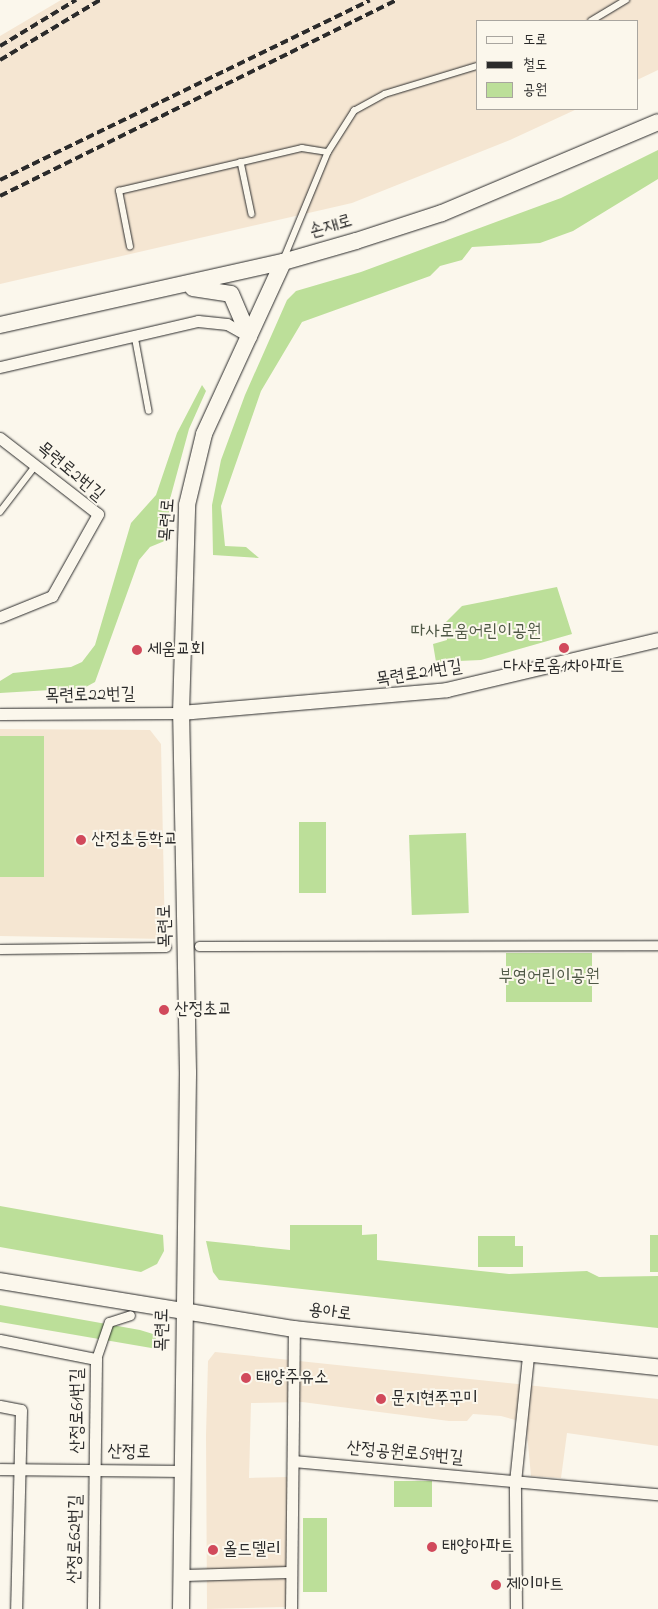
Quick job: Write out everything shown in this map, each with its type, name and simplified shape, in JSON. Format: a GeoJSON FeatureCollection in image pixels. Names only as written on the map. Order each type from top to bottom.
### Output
{"type":"FeatureCollection","features":[{"type":"Feature","properties":{"kind":"main road","name":"손재로"},"geometry":{"type":"LineString","coordinates":[[0,325],[283,262],[442,213],[658,122]]}},
{"type":"Feature","properties":{"kind":"main road","name":"목련로"},"geometry":{"type":"LineString","coordinates":[[180,1609],[179,1471],[188,1072],[181,712],[187,505],[204,434],[283,262]]}},
{"type":"Feature","properties":{"kind":"main road"},"geometry":{"type":"LineString","coordinates":[[166,288],[220,289],[231,294],[249,336]]}},
{"type":"Feature","properties":{"kind":"main road","name":"용아로"},"geometry":{"type":"LineString","coordinates":[[0,1281],[183,1312],[294,1328],[528,1356],[658,1367]]}},
{"type":"Feature","properties":{"kind":"street"},"geometry":{"type":"LineString","coordinates":[[0,367],[213,320],[249,336]]}},
{"type":"Feature","properties":{"kind":"street","name":"목련로2번길"},"geometry":{"type":"LineString","coordinates":[[0,438],[98,514],[52,596],[0,617]]}},
{"type":"Feature","properties":{"kind":"street","name":"목련로21번길"},"geometry":{"type":"LineString","coordinates":[[181,712],[447,690],[658,640]]}},
{"type":"Feature","properties":{"kind":"street","name":"목련로22번길"},"geometry":{"type":"LineString","coordinates":[[0,714],[181,712]]}},
{"type":"Feature","properties":{"kind":"street"},"geometry":{"type":"LineString","coordinates":[[198,946],[658,945]]}},
{"type":"Feature","properties":{"kind":"street"},"geometry":{"type":"LineString","coordinates":[[0,949],[166,947]]}},
{"type":"Feature","properties":{"kind":"street"},"geometry":{"type":"LineString","coordinates":[[96,1359],[109,1322],[130,1315]]}},
{"type":"Feature","properties":{"kind":"street"},"geometry":{"type":"LineString","coordinates":[[291,1609],[294,1328]]}},
{"type":"Feature","properties":{"kind":"street","name":"산정로61번길"},"geometry":{"type":"LineString","coordinates":[[0,1340],[96,1359],[95,1470]]}},
{"type":"Feature","properties":{"kind":"street"},"geometry":{"type":"LineString","coordinates":[[516,1609],[515,1482],[528,1356]]}},
{"type":"Feature","properties":{"kind":"street"},"geometry":{"type":"LineString","coordinates":[[0,1406],[21,1410],[16,1609]]}},
{"type":"Feature","properties":{"kind":"street","name":"산정공원로59번길"},"geometry":{"type":"LineString","coordinates":[[292,1461],[658,1494]]}},
{"type":"Feature","properties":{"kind":"street","name":"산정로"},"geometry":{"type":"LineString","coordinates":[[0,1469],[179,1471]]}},
{"type":"Feature","properties":{"kind":"street","name":"산정로62번길"},"geometry":{"type":"LineString","coordinates":[[93,1609],[95,1470]]}},
{"type":"Feature","properties":{"kind":"street"},"geometry":{"type":"LineString","coordinates":[[181,1575],[291,1572]]}},
{"type":"Feature","properties":{"kind":"lane"},"geometry":{"type":"LineString","coordinates":[[593,20],[626,0]]}},
{"type":"Feature","properties":{"kind":"lane"},"geometry":{"type":"LineString","coordinates":[[283,262],[328,152],[342,124],[366,102],[476,66]]}},
{"type":"Feature","properties":{"kind":"lane"},"geometry":{"type":"LineString","coordinates":[[130,247],[119,191],[302,148],[328,152]]}},
{"type":"Feature","properties":{"kind":"lane"},"geometry":{"type":"LineString","coordinates":[[241,162],[252,214]]}},
{"type":"Feature","properties":{"kind":"lane"},"geometry":{"type":"LineString","coordinates":[[135,336],[149,410]]}},
{"type":"Feature","properties":{"kind":"lane"},"geometry":{"type":"LineString","coordinates":[[0,512],[36,465]]}},
{"type":"Feature","properties":{"kind":"shaded area"},"geometry":{"type":"Polygon","coordinates":[[[61,0],[658,0],[658,70],[638,80],[638,20],[476,20],[476,110],[575,110],[510,140],[352,203],[0,284],[0,36],[61,0]]]}},
{"type":"Feature","properties":{"kind":"shaded area","name":"산정초등학교"},"geometry":{"type":"Polygon","coordinates":[[[0,729],[150,730],[161,744],[165,939],[0,936],[0,729]]]}},
{"type":"Feature","properties":{"kind":"shaded area"},"geometry":{"type":"Polygon","coordinates":[[[215,1352],[658,1399],[658,1446],[567,1433],[561,1478],[531,1476],[526,1423],[501,1416],[473,1414],[467,1421],[449,1421],[302,1402],[251,1403],[249,1478],[288,1477],[286,1607],[207,1609],[206,1435],[208,1361],[215,1352]]]}},
{"type":"Feature","properties":{"kind":"green space"},"geometry":{"type":"Polygon","coordinates":[[[658,150],[658,179],[573,231],[540,243],[472,247],[462,260],[440,266],[430,276],[302,322],[261,391],[221,506],[225,546],[246,547],[259,558],[213,555],[212,505],[221,460],[245,395],[287,300],[296,291],[361,272],[561,198],[658,150]]]}},
{"type":"Feature","properties":{"kind":"green space"},"geometry":{"type":"Polygon","coordinates":[[[202,385],[206,391],[189,429],[170,499],[167,540],[150,547],[139,560],[95,682],[84,688],[0,693],[0,681],[13,673],[71,667],[82,662],[95,645],[131,523],[156,495],[177,433],[202,385]]]}},
{"type":"Feature","properties":{"kind":"green space","name":"따사로움어린이공원"},"geometry":{"type":"Polygon","coordinates":[[[557,587],[572,634],[481,660],[436,662],[433,644],[447,640],[445,623],[462,606],[557,587]]]}},
{"type":"Feature","properties":{"kind":"green space"},"geometry":{"type":"Polygon","coordinates":[[[0,736],[44,736],[44,877],[0,877],[0,736]]]}},
{"type":"Feature","properties":{"kind":"green space"},"geometry":{"type":"Polygon","coordinates":[[[299,822],[326,822],[326,893],[299,893],[299,822]]]}},
{"type":"Feature","properties":{"kind":"green space"},"geometry":{"type":"Polygon","coordinates":[[[466,833],[469,913],[412,915],[409,835],[466,833]]]}},
{"type":"Feature","properties":{"kind":"green space","name":"부영어린이공원"},"geometry":{"type":"Polygon","coordinates":[[[506,953],[592,953],[592,1002],[506,1002],[506,953]]]}},
{"type":"Feature","properties":{"kind":"green space"},"geometry":{"type":"Polygon","coordinates":[[[0,1206],[163,1235],[164,1251],[157,1264],[141,1272],[0,1247],[0,1206]]]}},
{"type":"Feature","properties":{"kind":"green space"},"geometry":{"type":"Polygon","coordinates":[[[290,1225],[362,1225],[362,1235],[377,1234],[377,1260],[509,1274],[587,1271],[599,1277],[658,1276],[658,1328],[219,1280],[213,1272],[206,1241],[290,1250],[290,1225]]]}},
{"type":"Feature","properties":{"kind":"green space"},"geometry":{"type":"Polygon","coordinates":[[[650,1235],[658,1235],[658,1272],[650,1272],[650,1235]]]}},
{"type":"Feature","properties":{"kind":"green space"},"geometry":{"type":"Polygon","coordinates":[[[478,1236],[515,1236],[515,1246],[523,1246],[523,1267],[478,1267],[478,1236]]]}},
{"type":"Feature","properties":{"kind":"green space"},"geometry":{"type":"Polygon","coordinates":[[[0,1305],[140,1330],[153,1334],[163,1350],[0,1322],[0,1305]]]}},
{"type":"Feature","properties":{"kind":"green space"},"geometry":{"type":"Polygon","coordinates":[[[394,1481],[432,1481],[432,1507],[394,1507],[394,1481]]]}},
{"type":"Feature","properties":{"kind":"green space"},"geometry":{"type":"Polygon","coordinates":[[[303,1518],[327,1518],[327,1592],[303,1592],[303,1518]]]}},
{"type":"Feature","properties":{"kind":"railway"},"geometry":{"type":"LineString","coordinates":[[0,46],[76,0]]}},
{"type":"Feature","properties":{"kind":"railway"},"geometry":{"type":"LineString","coordinates":[[0,60],[100,0]]}},
{"type":"Feature","properties":{"kind":"railway"},"geometry":{"type":"LineString","coordinates":[[0,180],[370,0]]}},
{"type":"Feature","properties":{"kind":"railway"},"geometry":{"type":"LineString","coordinates":[[0,196],[397,0]]}},
{"type":"Feature","properties":{"kind":"place","name":"다사로움1차아파트"},"geometry":{"type":"Point","coordinates":[564,648]}},
{"type":"Feature","properties":{"kind":"place","name":"세움교회"},"geometry":{"type":"Point","coordinates":[137,650]}},
{"type":"Feature","properties":{"kind":"place","name":"산정초등학교"},"geometry":{"type":"Point","coordinates":[81,840]}},
{"type":"Feature","properties":{"kind":"place","name":"산정초교"},"geometry":{"type":"Point","coordinates":[164,1010]}},
{"type":"Feature","properties":{"kind":"place","name":"태양주유소"},"geometry":{"type":"Point","coordinates":[246,1378]}},
{"type":"Feature","properties":{"kind":"place","name":"문지현쭈꾸미"},"geometry":{"type":"Point","coordinates":[381,1399]}},
{"type":"Feature","properties":{"kind":"place","name":"태양아파트"},"geometry":{"type":"Point","coordinates":[432,1547]}},
{"type":"Feature","properties":{"kind":"place","name":"올드델리"},"geometry":{"type":"Point","coordinates":[213,1550]}},
{"type":"Feature","properties":{"kind":"place","name":"제이마트"},"geometry":{"type":"Point","coordinates":[496,1585]}}]}
